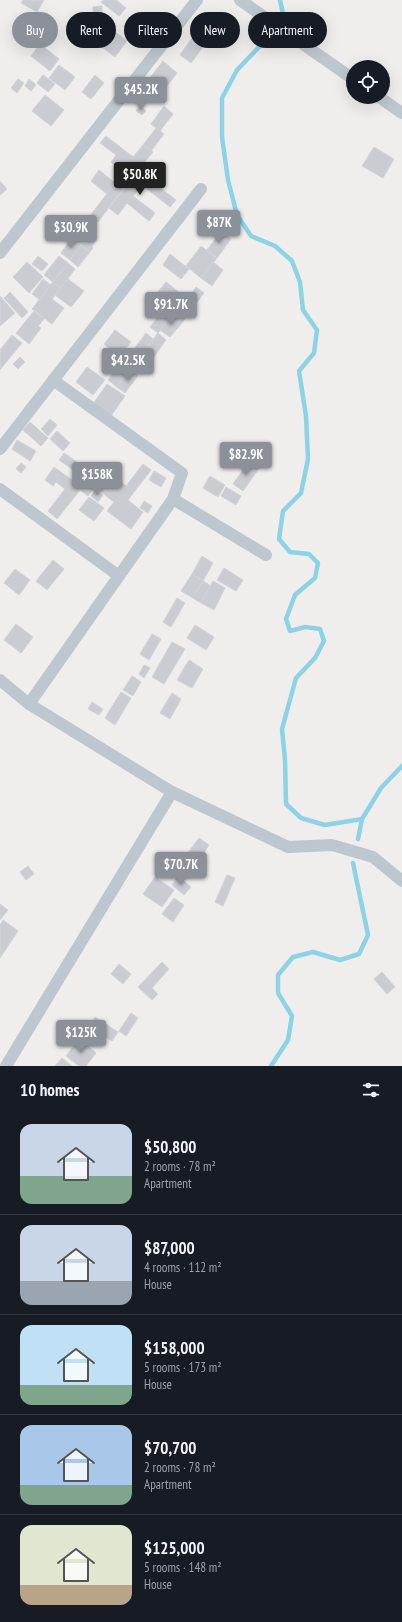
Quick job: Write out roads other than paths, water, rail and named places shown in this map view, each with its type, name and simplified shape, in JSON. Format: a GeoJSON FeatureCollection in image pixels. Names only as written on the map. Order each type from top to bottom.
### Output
{"type":"FeatureCollection","features":[{"type":"Feature","properties":{"kind":"street"},"geometry":{"type":"LineString","coordinates":[[0,253],[197,0]]}},
{"type":"Feature","properties":{"kind":"street"},"geometry":{"type":"LineString","coordinates":[[240,0],[346,74]]}},
{"type":"Feature","properties":{"kind":"street"},"geometry":{"type":"LineString","coordinates":[[389,104],[402,113]]}},
{"type":"Feature","properties":{"kind":"street"},"geometry":{"type":"LineString","coordinates":[[0,449],[201,189]]}},
{"type":"Feature","properties":{"kind":"street"},"geometry":{"type":"LineString","coordinates":[[29,704],[173,499],[182,473],[53,380]]}},
{"type":"Feature","properties":{"kind":"street"},"geometry":{"type":"LineString","coordinates":[[0,489],[119,576]]}},
{"type":"Feature","properties":{"kind":"street"},"geometry":{"type":"LineString","coordinates":[[173,499],[266,555]]}},
{"type":"Feature","properties":{"kind":"street"},"geometry":{"type":"LineString","coordinates":[[0,680],[29,704],[172,792],[288,847],[332,845],[373,857],[402,881]]}},
{"type":"Feature","properties":{"kind":"street"},"geometry":{"type":"LineString","coordinates":[[6,1066],[172,792]]}},
{"type":"Feature","properties":{"kind":"waterway"},"geometry":{"type":"LineString","coordinates":[[280,0],[283,12]]}},
{"type":"Feature","properties":{"kind":"waterway"},"geometry":{"type":"LineString","coordinates":[[258,48],[237,70],[222,98],[222,137],[228,180],[237,215],[251,236],[275,246],[292,261],[300,282],[303,310],[317,330],[314,353],[299,371],[306,416],[308,459],[301,493],[283,511],[279,539],[290,552],[309,554],[318,563],[315,578],[295,595],[286,619],[290,631],[305,627],[320,629],[324,641],[315,658],[296,678],[282,729],[285,760],[286,804],[301,818],[325,825],[362,819]]}},
{"type":"Feature","properties":{"kind":"waterway"},"geometry":{"type":"LineString","coordinates":[[358,839],[362,819],[381,788],[402,766]]}},
{"type":"Feature","properties":{"kind":"waterway"},"geometry":{"type":"LineString","coordinates":[[271,1066],[288,1040],[292,1016],[278,993],[278,975],[293,957],[313,952],[340,960],[359,954],[368,935],[353,863]]}}]}
